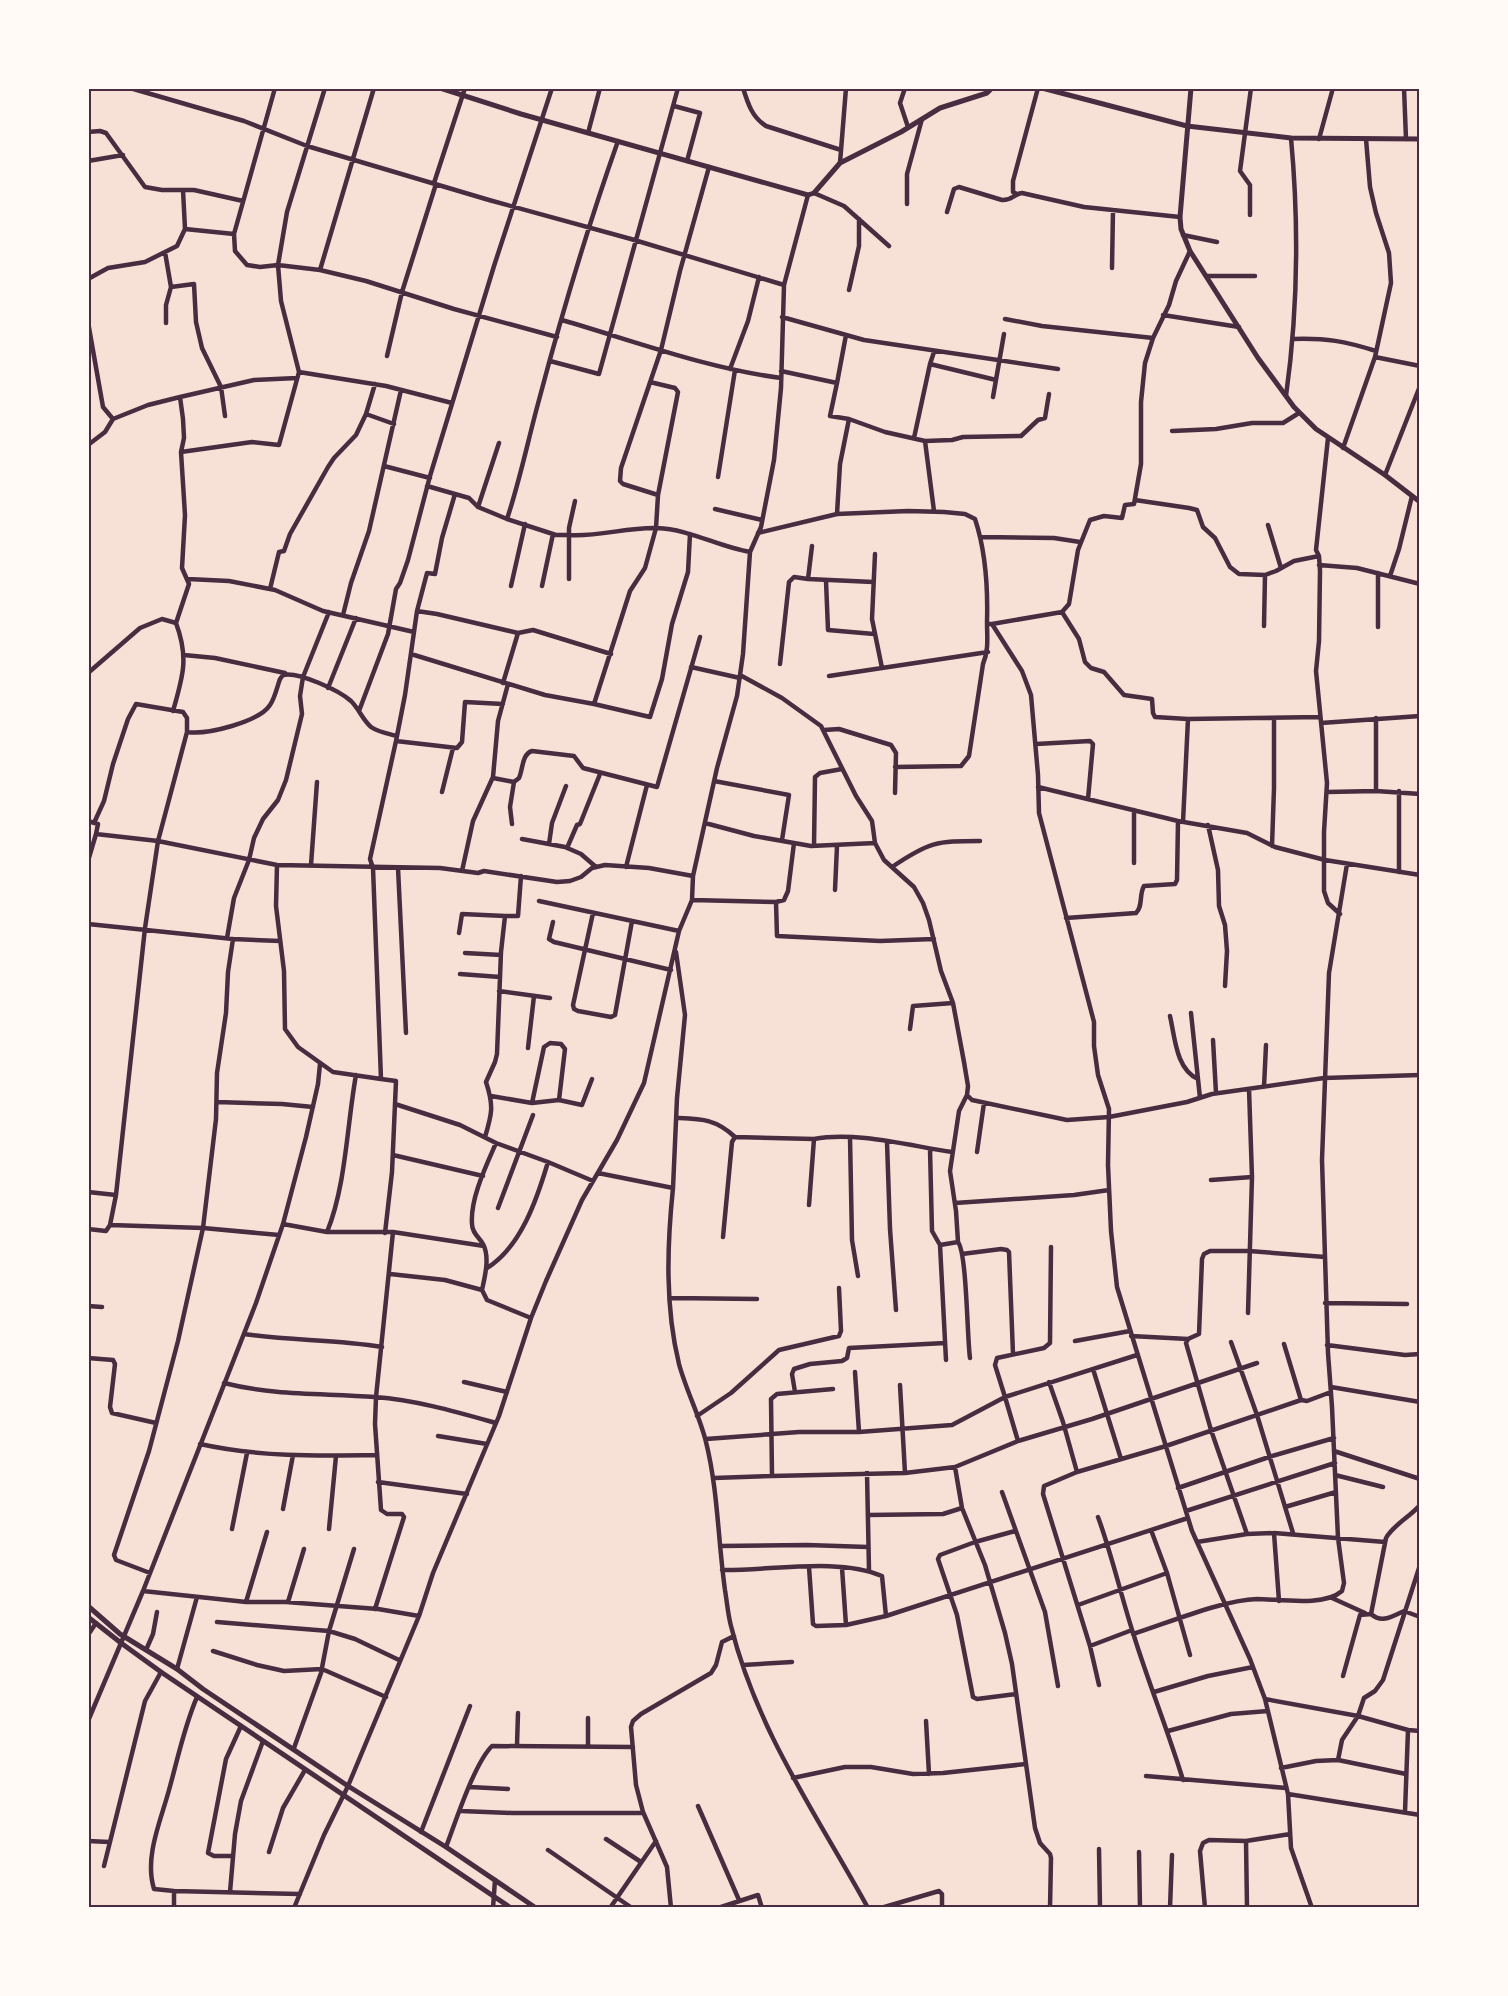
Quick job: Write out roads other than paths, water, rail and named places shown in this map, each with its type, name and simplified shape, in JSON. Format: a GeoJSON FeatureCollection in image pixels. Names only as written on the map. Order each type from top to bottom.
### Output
{"type":"FeatureCollection","features":[{"type":"Feature","properties":{"kind":"street"},"geometry":{"type":"LineString","coordinates":[[130,88],[244,121],[307,146],[784,285]]}},
{"type":"Feature","properties":{"kind":"street"},"geometry":{"type":"LineString","coordinates":[[275,88],[234,234],[235,251],[247,265],[253,267],[278,265],[320,270],[557,337]]}},
{"type":"Feature","properties":{"kind":"street"},"geometry":{"type":"LineString","coordinates":[[181,452],[252,442],[279,445],[299,372],[281,301],[278,265],[287,212],[325,88]]}},
{"type":"Feature","properties":{"kind":"street"},"geometry":{"type":"LineString","coordinates":[[320,270],[374,88]]}},
{"type":"Feature","properties":{"kind":"street"},"geometry":{"type":"LineString","coordinates":[[440,88],[542,120],[837,202],[889,246]]}},
{"type":"Feature","properties":{"kind":"street"},"geometry":{"type":"LineString","coordinates":[[387,356],[402,292],[465,88]]}},
{"type":"Feature","properties":{"kind":"street"},"geometry":{"type":"LineString","coordinates":[[359,711],[388,634],[396,589],[408,560],[427,486],[479,315],[552,88]]}},
{"type":"Feature","properties":{"kind":"street"},"geometry":{"type":"LineString","coordinates":[[588,133],[600,88]]}},
{"type":"Feature","properties":{"kind":"street"},"geometry":{"type":"LineString","coordinates":[[550,361],[599,374],[678,88]]}},
{"type":"Feature","properties":{"kind":"street"},"geometry":{"type":"LineString","coordinates":[[742,88],[753,116],[758,121],[766,126],[841,150]]}},
{"type":"Feature","properties":{"kind":"street"},"geometry":{"type":"LineString","coordinates":[[840,163],[846,88]]}},
{"type":"Feature","properties":{"kind":"street"},"geometry":{"type":"LineString","coordinates":[[905,88],[900,103],[908,128]]}},
{"type":"Feature","properties":{"kind":"street"},"geometry":{"type":"LineString","coordinates":[[294,1908],[419,1616],[433,1573],[496,1423],[531,1318],[582,1200],[617,1140],[644,1083],[679,931],[692,900],[693,876],[714,781],[737,696],[750,552],[762,520],[774,460],[781,378],[784,285],[811,194],[840,163],[908,128],[940,108],[987,93],[992,88]]}},
{"type":"Feature","properties":{"kind":"street"},"geometry":{"type":"LineString","coordinates":[[1180,217],[1084,207],[1013,192],[1012,181],[1040,88],[1187,126],[1291,138],[1419,140]]}},
{"type":"Feature","properties":{"kind":"street"},"geometry":{"type":"LineString","coordinates":[[1191,88],[1180,217],[1183,235],[1190,251],[1299,413],[1328,438],[1384,475],[1419,502]]}},
{"type":"Feature","properties":{"kind":"street"},"geometry":{"type":"LineString","coordinates":[[1250,215],[1250,185],[1240,171],[1251,88]]}},
{"type":"Feature","properties":{"kind":"street"},"geometry":{"type":"LineString","coordinates":[[1319,139],[1333,88]]}},
{"type":"Feature","properties":{"kind":"street"},"geometry":{"type":"LineString","coordinates":[[1404,88],[1406,139]]}},
{"type":"Feature","properties":{"kind":"street"},"geometry":{"type":"LineString","coordinates":[[674,106],[700,114],[687,161]]}},
{"type":"Feature","properties":{"kind":"street"},"geometry":{"type":"LineString","coordinates":[[907,204],[907,174],[922,119]]}},
{"type":"Feature","properties":{"kind":"street"},"geometry":{"type":"LineString","coordinates":[[88,132],[106,133],[145,187],[204,192],[243,201]]}},
{"type":"Feature","properties":{"kind":"street"},"geometry":{"type":"LineString","coordinates":[[1286,396],[1293,339],[1296,212],[1291,138]]}},
{"type":"Feature","properties":{"kind":"street"},"geometry":{"type":"LineString","coordinates":[[1343,448],[1375,354],[1388,304],[1391,268],[1385,237],[1372,198],[1366,139]]}},
{"type":"Feature","properties":{"kind":"street"},"geometry":{"type":"LineString","coordinates":[[507,519],[589,227],[618,141]]}},
{"type":"Feature","properties":{"kind":"street"},"geometry":{"type":"LineString","coordinates":[[88,161],[123,155]]}},
{"type":"Feature","properties":{"kind":"street"},"geometry":{"type":"LineString","coordinates":[[658,495],[623,484],[620,481],[621,468],[661,350],[684,255],[709,167]]}},
{"type":"Feature","properties":{"kind":"street"},"geometry":{"type":"LineString","coordinates":[[946,212],[956,187],[1006,200],[1017,194]]}},
{"type":"Feature","properties":{"kind":"street"},"geometry":{"type":"LineString","coordinates":[[88,279],[108,268],[145,262],[177,246],[185,229],[183,190]]}},
{"type":"Feature","properties":{"kind":"street"},"geometry":{"type":"LineString","coordinates":[[1112,268],[1113,210]]}},
{"type":"Feature","properties":{"kind":"street"},"geometry":{"type":"LineString","coordinates":[[849,290],[858,246],[859,219]]}},
{"type":"Feature","properties":{"kind":"street"},"geometry":{"type":"LineString","coordinates":[[185,229],[234,234]]}},
{"type":"Feature","properties":{"kind":"street"},"geometry":{"type":"LineString","coordinates":[[1183,235],[1217,242]]}},
{"type":"Feature","properties":{"kind":"street"},"geometry":{"type":"LineString","coordinates":[[990,624],[1062,612],[1069,604],[1080,542],[1090,520],[1104,516],[1122,518],[1125,505],[1134,504],[1141,464],[1142,377],[1153,338],[1190,251]]}},
{"type":"Feature","properties":{"kind":"street"},"geometry":{"type":"LineString","coordinates":[[165,252],[171,287],[166,305],[166,323]]}},
{"type":"Feature","properties":{"kind":"street"},"geometry":{"type":"LineString","coordinates":[[1206,276],[1255,276]]}},
{"type":"Feature","properties":{"kind":"street"},"geometry":{"type":"LineString","coordinates":[[718,477],[733,369],[759,277]]}},
{"type":"Feature","properties":{"kind":"street"},"geometry":{"type":"LineString","coordinates":[[171,287],[194,284],[196,321],[202,348],[221,387],[225,416]]}},
{"type":"Feature","properties":{"kind":"street"},"geometry":{"type":"LineString","coordinates":[[1163,315],[1239,327]]}},
{"type":"Feature","properties":{"kind":"street"},"geometry":{"type":"LineString","coordinates":[[782,317],[864,340],[1058,369]]}},
{"type":"Feature","properties":{"kind":"street"},"geometry":{"type":"LineString","coordinates":[[1005,319],[1042,326],[1153,338]]}},
{"type":"Feature","properties":{"kind":"street"},"geometry":{"type":"LineString","coordinates":[[562,320],[661,350],[733,369],[781,378]]}},
{"type":"Feature","properties":{"kind":"street"},"geometry":{"type":"LineString","coordinates":[[88,322],[103,407],[113,418]]}},
{"type":"Feature","properties":{"kind":"street"},"geometry":{"type":"LineString","coordinates":[[993,397],[1004,334]]}},
{"type":"Feature","properties":{"kind":"street"},"geometry":{"type":"LineString","coordinates":[[846,335],[830,416],[849,419],[885,432],[934,442],[963,437],[1021,436],[1038,420],[1045,418],[1049,394]]}},
{"type":"Feature","properties":{"kind":"street"},"geometry":{"type":"LineString","coordinates":[[1293,339],[1327,338],[1419,366]]}},
{"type":"Feature","properties":{"kind":"street"},"geometry":{"type":"LineString","coordinates":[[914,438],[934,352]]}},
{"type":"Feature","properties":{"kind":"street"},"geometry":{"type":"LineString","coordinates":[[930,364],[996,380]]}},
{"type":"Feature","properties":{"kind":"street"},"geometry":{"type":"LineString","coordinates":[[781,371],[837,383]]}},
{"type":"Feature","properties":{"kind":"street"},"geometry":{"type":"LineString","coordinates":[[299,372],[319,377],[375,384],[452,404]]}},
{"type":"Feature","properties":{"kind":"street"},"geometry":{"type":"LineString","coordinates":[[88,445],[105,432],[113,418],[148,405],[254,380],[297,378]]}},
{"type":"Feature","properties":{"kind":"street"},"geometry":{"type":"LineString","coordinates":[[594,704],[630,591],[645,568],[657,528],[658,495],[678,392],[675,388],[650,382]]}},
{"type":"Feature","properties":{"kind":"street"},"geometry":{"type":"LineString","coordinates":[[270,589],[279,552],[284,551],[290,534],[328,467],[356,435],[366,414],[375,384]]}},
{"type":"Feature","properties":{"kind":"street"},"geometry":{"type":"LineString","coordinates":[[1384,475],[1419,386]]}},
{"type":"Feature","properties":{"kind":"street"},"geometry":{"type":"LineString","coordinates":[[343,615],[351,583],[369,531],[401,390]]}},
{"type":"Feature","properties":{"kind":"street"},"geometry":{"type":"LineString","coordinates":[[180,397],[184,438],[181,452],[185,515],[182,568],[184,576],[188,579],[229,582],[270,589],[329,612],[414,632]]}},
{"type":"Feature","properties":{"kind":"street"},"geometry":{"type":"LineString","coordinates":[[1173,431],[1216,429],[1252,423],[1283,423],[1299,413]]}},
{"type":"Feature","properties":{"kind":"street"},"geometry":{"type":"LineString","coordinates":[[366,414],[394,424]]}},
{"type":"Feature","properties":{"kind":"street"},"geometry":{"type":"LineString","coordinates":[[837,514],[840,464],[849,419]]}},
{"type":"Feature","properties":{"kind":"street"},"geometry":{"type":"LineString","coordinates":[[1328,438],[1316,550],[1319,556],[1319,641],[1316,670],[1327,792],[1324,832],[1325,898],[1340,914]]}},
{"type":"Feature","properties":{"kind":"street"},"geometry":{"type":"LineString","coordinates":[[925,441],[934,511]]}},
{"type":"Feature","properties":{"kind":"street"},"geometry":{"type":"LineString","coordinates":[[478,507],[499,443]]}},
{"type":"Feature","properties":{"kind":"street"},"geometry":{"type":"LineString","coordinates":[[384,466],[430,478]]}},
{"type":"Feature","properties":{"kind":"street"},"geometry":{"type":"LineString","coordinates":[[427,486],[469,498],[478,507],[553,534],[598,536],[657,528],[690,534],[750,552]]}},
{"type":"Feature","properties":{"kind":"street"},"geometry":{"type":"LineString","coordinates":[[381,1079],[373,868],[370,859],[397,739],[417,611],[427,573],[435,574],[441,538],[455,494]]}},
{"type":"Feature","properties":{"kind":"street"},"geometry":{"type":"LineString","coordinates":[[1390,576],[1412,496]]}},
{"type":"Feature","properties":{"kind":"street"},"geometry":{"type":"LineString","coordinates":[[1135,500],[1197,510],[1203,527],[1215,538],[1234,572],[1246,576],[1265,575],[1294,561],[1319,556]]}},
{"type":"Feature","properties":{"kind":"street"},"geometry":{"type":"LineString","coordinates":[[569,579],[569,528],[575,501]]}},
{"type":"Feature","properties":{"kind":"street"},"geometry":{"type":"LineString","coordinates":[[716,509],[762,520]]}},
{"type":"Feature","properties":{"kind":"street"},"geometry":{"type":"LineString","coordinates":[[758,533],[837,514],[934,511],[965,514],[975,519],[981,537],[990,624],[988,652],[983,664],[971,749],[961,766],[895,767]]}},
{"type":"Feature","properties":{"kind":"street"},"geometry":{"type":"LineString","coordinates":[[511,586],[525,524]]}},
{"type":"Feature","properties":{"kind":"street"},"geometry":{"type":"LineString","coordinates":[[1268,525],[1281,568]]}},
{"type":"Feature","properties":{"kind":"street"},"geometry":{"type":"LineString","coordinates":[[542,586],[553,534]]}},
{"type":"Feature","properties":{"kind":"street"},"geometry":{"type":"LineString","coordinates":[[411,654],[545,695],[650,717],[663,679],[672,624],[688,572],[690,534]]}},
{"type":"Feature","properties":{"kind":"street"},"geometry":{"type":"LineString","coordinates":[[981,537],[1054,538],[1080,542]]}},
{"type":"Feature","properties":{"kind":"street"},"geometry":{"type":"LineString","coordinates":[[808,579],[812,546]]}},
{"type":"Feature","properties":{"kind":"street"},"geometry":{"type":"LineString","coordinates":[[874,554],[872,619],[882,668]]}},
{"type":"Feature","properties":{"kind":"street"},"geometry":{"type":"LineString","coordinates":[[1319,564],[1357,568],[1419,584]]}},
{"type":"Feature","properties":{"kind":"street"},"geometry":{"type":"LineString","coordinates":[[1378,573],[1378,627]]}},
{"type":"Feature","properties":{"kind":"street"},"geometry":{"type":"LineString","coordinates":[[1264,626],[1265,575]]}},
{"type":"Feature","properties":{"kind":"street"},"geometry":{"type":"LineString","coordinates":[[780,664],[789,582],[794,578],[873,582]]}},
{"type":"Feature","properties":{"kind":"street"},"geometry":{"type":"LineString","coordinates":[[173,711],[180,686],[184,655],[183,642],[176,623],[189,588],[188,579]]}},
{"type":"Feature","properties":{"kind":"street"},"geometry":{"type":"LineString","coordinates":[[826,581],[828,630],[874,634]]}},
{"type":"Feature","properties":{"kind":"street"},"geometry":{"type":"LineString","coordinates":[[417,611],[518,633],[536,631],[611,654]]}},
{"type":"Feature","properties":{"kind":"street"},"geometry":{"type":"LineString","coordinates":[[150,1573],[116,1560],[114,1555],[149,1451],[180,1331],[203,1228],[216,1119],[217,1073],[226,1013],[234,898],[260,826],[278,800],[294,756],[302,714],[300,693],[303,677],[329,612]]}},
{"type":"Feature","properties":{"kind":"street"},"geometry":{"type":"LineString","coordinates":[[1062,612],[1079,639],[1085,662],[1091,668],[1104,672],[1124,695],[1152,699],[1155,717],[1321,720],[1419,716]]}},
{"type":"Feature","properties":{"kind":"street"},"geometry":{"type":"LineString","coordinates":[[328,688],[356,618]]}},
{"type":"Feature","properties":{"kind":"street"},"geometry":{"type":"LineString","coordinates":[[88,673],[140,628],[162,619],[176,623]]}},
{"type":"Feature","properties":{"kind":"street"},"geometry":{"type":"LineString","coordinates":[[990,624],[1022,671],[1031,695],[1041,823],[1094,1022],[1098,1076],[1109,1109],[1109,1190],[1117,1287],[1188,1518],[1253,1667],[1265,1700],[1287,1791],[1291,1848],[1312,1908]]}},
{"type":"Feature","properties":{"kind":"street"},"geometry":{"type":"LineString","coordinates":[[462,871],[473,821],[493,778],[498,721],[518,633]]}},
{"type":"Feature","properties":{"kind":"street"},"geometry":{"type":"LineString","coordinates":[[512,824],[510,807],[514,782],[519,778],[528,752],[574,756],[579,766],[600,774],[657,787],[700,637]]}},
{"type":"Feature","properties":{"kind":"street"},"geometry":{"type":"LineString","coordinates":[[829,676],[988,652]]}},
{"type":"Feature","properties":{"kind":"street"},"geometry":{"type":"LineString","coordinates":[[184,655],[215,658],[303,677],[345,696],[372,728],[397,739],[453,748],[459,747],[462,742],[465,702],[503,704]]}},
{"type":"Feature","properties":{"kind":"street"},"geometry":{"type":"LineString","coordinates":[[691,667],[740,677],[782,698],[814,720],[824,730],[856,796],[872,821],[874,843],[884,860],[914,887],[923,903],[941,971],[953,1003],[968,1086],[967,1095],[959,1111],[950,1171],[958,1242],[962,1254],[970,1358]]}},
{"type":"Feature","properties":{"kind":"street"},"geometry":{"type":"LineString","coordinates":[[187,732],[212,732],[260,714],[270,705],[280,678],[288,674]]}},
{"type":"Feature","properties":{"kind":"street"},"geometry":{"type":"LineString","coordinates":[[88,861],[98,824],[91,822],[104,801],[112,764],[128,719],[136,704],[183,712],[187,718],[187,732],[158,841],[145,928],[116,1195],[110,1225],[106,1231],[88,1229]]}},
{"type":"Feature","properties":{"kind":"street"},"geometry":{"type":"LineString","coordinates":[[1272,846],[1274,718]]}},
{"type":"Feature","properties":{"kind":"street"},"geometry":{"type":"LineString","coordinates":[[1376,718],[1376,791]]}},
{"type":"Feature","properties":{"kind":"street"},"geometry":{"type":"LineString","coordinates":[[1066,918],[1136,913],[1139,911],[1144,886],[1175,884],[1178,870],[1188,719]]}},
{"type":"Feature","properties":{"kind":"street"},"geometry":{"type":"LineString","coordinates":[[824,730],[839,729],[891,745],[896,753],[895,793]]}},
{"type":"Feature","properties":{"kind":"street"},"geometry":{"type":"LineString","coordinates":[[1036,744],[1076,741],[1090,741],[1093,744],[1088,799]]}},
{"type":"Feature","properties":{"kind":"street"},"geometry":{"type":"LineString","coordinates":[[442,792],[453,748]]}},
{"type":"Feature","properties":{"kind":"street"},"geometry":{"type":"LineString","coordinates":[[814,846],[815,777],[820,773],[842,769]]}},
{"type":"Feature","properties":{"kind":"street"},"geometry":{"type":"LineString","coordinates":[[567,848],[577,825],[580,824],[600,774]]}},
{"type":"Feature","properties":{"kind":"street"},"geometry":{"type":"LineString","coordinates":[[493,778],[514,782]]}},
{"type":"Feature","properties":{"kind":"street"},"geometry":{"type":"LineString","coordinates":[[714,781],[789,795],[782,840]]}},
{"type":"Feature","properties":{"kind":"street"},"geometry":{"type":"LineString","coordinates":[[311,865],[317,782]]}},
{"type":"Feature","properties":{"kind":"street"},"geometry":{"type":"LineString","coordinates":[[626,867],[646,785]]}},
{"type":"Feature","properties":{"kind":"street"},"geometry":{"type":"LineString","coordinates":[[549,844],[552,824],[566,786]]}},
{"type":"Feature","properties":{"kind":"street"},"geometry":{"type":"LineString","coordinates":[[1038,787],[1181,821],[1247,833],[1272,846],[1325,860],[1419,875]]}},
{"type":"Feature","properties":{"kind":"street"},"geometry":{"type":"LineString","coordinates":[[1327,792],[1399,791],[1419,794]]}},
{"type":"Feature","properties":{"kind":"street"},"geometry":{"type":"LineString","coordinates":[[1398,872],[1399,791]]}},
{"type":"Feature","properties":{"kind":"street"},"geometry":{"type":"LineString","coordinates":[[1134,810],[1134,863]]}},
{"type":"Feature","properties":{"kind":"street"},"geometry":{"type":"LineString","coordinates":[[705,823],[754,836],[814,846],[874,843]]}},
{"type":"Feature","properties":{"kind":"street"},"geometry":{"type":"LineString","coordinates":[[1208,825],[1218,870],[1219,906],[1225,925],[1227,951],[1225,986]]}},
{"type":"Feature","properties":{"kind":"street"},"geometry":{"type":"LineString","coordinates":[[96,834],[158,841],[277,865],[398,868],[478,873],[484,871],[557,882],[570,881],[581,877],[592,868],[604,865],[649,868],[693,876]]}},
{"type":"Feature","properties":{"kind":"street"},"geometry":{"type":"LineString","coordinates":[[522,839],[567,848],[581,854],[596,867]]}},
{"type":"Feature","properties":{"kind":"street"},"geometry":{"type":"LineString","coordinates":[[892,867],[928,845],[951,841],[980,841]]}},
{"type":"Feature","properties":{"kind":"street"},"geometry":{"type":"LineString","coordinates":[[692,900],[776,902],[784,900],[794,843]]}},
{"type":"Feature","properties":{"kind":"street"},"geometry":{"type":"LineString","coordinates":[[835,890],[837,846]]}},
{"type":"Feature","properties":{"kind":"street"},"geometry":{"type":"LineString","coordinates":[[1090,1646],[1224,1605],[1258,1599],[1298,1602],[1330,1597],[1342,1591],[1344,1583],[1338,1538],[1325,1303],[1322,1160],[1329,974],[1347,864]]}},
{"type":"Feature","properties":{"kind":"street"},"geometry":{"type":"LineString","coordinates":[[277,865],[276,906],[284,971],[285,1029],[298,1047],[333,1072],[396,1081],[393,1155],[385,1233]]}},
{"type":"Feature","properties":{"kind":"street"},"geometry":{"type":"LineString","coordinates":[[398,868],[406,1034]]}},
{"type":"Feature","properties":{"kind":"street"},"geometry":{"type":"LineString","coordinates":[[459,933],[462,914],[518,916],[521,876]]}},
{"type":"Feature","properties":{"kind":"street"},"geometry":{"type":"LineString","coordinates":[[539,901],[679,931]]}},
{"type":"Feature","properties":{"kind":"street"},"geometry":{"type":"LineString","coordinates":[[776,902],[777,936],[880,941],[934,939]]}},
{"type":"Feature","properties":{"kind":"street"},"geometry":{"type":"LineString","coordinates":[[593,912],[573,1005],[578,1011],[610,1017],[615,1015],[633,921]]}},
{"type":"Feature","properties":{"kind":"street"},"geometry":{"type":"LineString","coordinates":[[485,1137],[492,1115],[491,1096],[486,1082],[497,1054],[505,916]]}},
{"type":"Feature","properties":{"kind":"street"},"geometry":{"type":"LineString","coordinates":[[553,922],[549,939],[671,970]]}},
{"type":"Feature","properties":{"kind":"street"},"geometry":{"type":"LineString","coordinates":[[88,924],[145,928],[230,939],[280,940]]}},
{"type":"Feature","properties":{"kind":"street"},"geometry":{"type":"LineString","coordinates":[[676,948],[685,1016],[672,1188],[668,1264],[670,1298],[679,1364],[706,1438],[714,1478],[722,1570],[730,1625],[759,1708],[793,1778],[868,1908]]}},
{"type":"Feature","properties":{"kind":"street"},"geometry":{"type":"LineString","coordinates":[[465,953],[501,955]]}},
{"type":"Feature","properties":{"kind":"street"},"geometry":{"type":"LineString","coordinates":[[460,974],[500,977]]}},
{"type":"Feature","properties":{"kind":"street"},"geometry":{"type":"LineString","coordinates":[[499,991],[550,998]]}},
{"type":"Feature","properties":{"kind":"street"},"geometry":{"type":"LineString","coordinates":[[528,1048],[534,996]]}},
{"type":"Feature","properties":{"kind":"street"},"geometry":{"type":"LineString","coordinates":[[910,1029],[914,1006],[953,1003]]}},
{"type":"Feature","properties":{"kind":"street"},"geometry":{"type":"LineString","coordinates":[[1191,1013],[1200,1098]]}},
{"type":"Feature","properties":{"kind":"street"},"geometry":{"type":"LineString","coordinates":[[1170,1016],[1183,1067],[1198,1079]]}},
{"type":"Feature","properties":{"kind":"street"},"geometry":{"type":"LineString","coordinates":[[1213,1040],[1216,1093]]}},
{"type":"Feature","properties":{"kind":"street"},"geometry":{"type":"LineString","coordinates":[[532,1103],[544,1047],[550,1043],[561,1044],[566,1049],[560,1100]]}},
{"type":"Feature","properties":{"kind":"street"},"geometry":{"type":"LineString","coordinates":[[1264,1087],[1266,1045]]}},
{"type":"Feature","properties":{"kind":"street"},"geometry":{"type":"LineString","coordinates":[[88,1721],[143,1591],[244,1334],[283,1224],[313,1107],[320,1064]]}},
{"type":"Feature","properties":{"kind":"street"},"geometry":{"type":"LineString","coordinates":[[327,1232],[343,1168],[356,1075]]}},
{"type":"Feature","properties":{"kind":"street"},"geometry":{"type":"LineString","coordinates":[[967,1095],[972,1100],[984,1103],[1067,1120],[1109,1117],[1187,1102],[1216,1093],[1324,1078],[1419,1075]]}},
{"type":"Feature","properties":{"kind":"street"},"geometry":{"type":"LineString","coordinates":[[491,1096],[532,1103],[560,1100],[582,1105],[592,1079]]}},
{"type":"Feature","properties":{"kind":"street"},"geometry":{"type":"LineString","coordinates":[[1248,1313],[1252,1177],[1249,1089]]}},
{"type":"Feature","properties":{"kind":"street"},"geometry":{"type":"LineString","coordinates":[[217,1102],[313,1107]]}},
{"type":"Feature","properties":{"kind":"street"},"geometry":{"type":"LineString","coordinates":[[977,1152],[984,1103]]}},
{"type":"Feature","properties":{"kind":"street"},"geometry":{"type":"LineString","coordinates":[[395,1104],[460,1125],[518,1153],[548,1162],[593,1181]]}},
{"type":"Feature","properties":{"kind":"street"},"geometry":{"type":"LineString","coordinates":[[498,1208],[533,1114]]}},
{"type":"Feature","properties":{"kind":"street"},"geometry":{"type":"LineString","coordinates":[[677,1118],[709,1120],[725,1127],[735,1137],[814,1139],[850,1137],[952,1152]]}},
{"type":"Feature","properties":{"kind":"street"},"geometry":{"type":"LineString","coordinates":[[723,1237],[732,1142],[735,1137]]}},
{"type":"Feature","properties":{"kind":"street"},"geometry":{"type":"LineString","coordinates":[[850,1137],[852,1240],[858,1276]]}},
{"type":"Feature","properties":{"kind":"street"},"geometry":{"type":"LineString","coordinates":[[809,1205],[814,1139]]}},
{"type":"Feature","properties":{"kind":"street"},"geometry":{"type":"LineString","coordinates":[[887,1142],[887,1188],[896,1310]]}},
{"type":"Feature","properties":{"kind":"street"},"geometry":{"type":"LineString","coordinates":[[496,1143],[483,1176],[471,1224],[473,1232],[484,1246],[486,1268],[482,1290],[487,1300],[531,1318]]}},
{"type":"Feature","properties":{"kind":"street"},"geometry":{"type":"LineString","coordinates":[[930,1149],[932,1231],[940,1245],[946,1360]]}},
{"type":"Feature","properties":{"kind":"street"},"geometry":{"type":"LineString","coordinates":[[393,1155],[483,1176]]}},
{"type":"Feature","properties":{"kind":"street"},"geometry":{"type":"LineString","coordinates":[[486,1268],[503,1255],[532,1212],[548,1162]]}},
{"type":"Feature","properties":{"kind":"street"},"geometry":{"type":"LineString","coordinates":[[598,1173],[672,1188]]}},
{"type":"Feature","properties":{"kind":"street"},"geometry":{"type":"LineString","coordinates":[[1211,1180],[1252,1177]]}},
{"type":"Feature","properties":{"kind":"street"},"geometry":{"type":"LineString","coordinates":[[955,1203],[1074,1195],[1109,1190]]}},
{"type":"Feature","properties":{"kind":"street"},"geometry":{"type":"LineString","coordinates":[[88,1192],[116,1195]]}},
{"type":"Feature","properties":{"kind":"street"},"geometry":{"type":"LineString","coordinates":[[283,1224],[327,1232],[393,1232],[484,1246]]}},
{"type":"Feature","properties":{"kind":"street"},"geometry":{"type":"LineString","coordinates":[[110,1225],[203,1228],[279,1235]]}},
{"type":"Feature","properties":{"kind":"street"},"geometry":{"type":"LineString","coordinates":[[375,1609],[404,1516],[387,1514],[381,1510],[378,1482],[376,1397],[393,1232]]}},
{"type":"Feature","properties":{"kind":"street"},"geometry":{"type":"LineString","coordinates":[[940,1245],[958,1242]]}},
{"type":"Feature","properties":{"kind":"street"},"geometry":{"type":"LineString","coordinates":[[1018,1441],[995,1365],[998,1357],[1044,1348],[1050,1343],[1051,1246]]}},
{"type":"Feature","properties":{"kind":"street"},"geometry":{"type":"LineString","coordinates":[[962,1254],[1007,1250],[1013,1354]]}},
{"type":"Feature","properties":{"kind":"street"},"geometry":{"type":"LineString","coordinates":[[1075,1341],[1131,1334],[1188,1339],[1199,1334],[1202,1259],[1204,1254],[1210,1251],[1249,1251],[1325,1257]]}},
{"type":"Feature","properties":{"kind":"street"},"geometry":{"type":"LineString","coordinates":[[390,1275],[445,1280],[482,1290]]}},
{"type":"Feature","properties":{"kind":"street"},"geometry":{"type":"LineString","coordinates":[[697,1416],[731,1393],[779,1350],[795,1344],[839,1336],[839,1288]]}},
{"type":"Feature","properties":{"kind":"street"},"geometry":{"type":"LineString","coordinates":[[670,1298],[757,1299]]}},
{"type":"Feature","properties":{"kind":"street"},"geometry":{"type":"LineString","coordinates":[[1325,1303],[1407,1304]]}},
{"type":"Feature","properties":{"kind":"street"},"geometry":{"type":"LineString","coordinates":[[88,1306],[102,1307]]}},
{"type":"Feature","properties":{"kind":"street"},"geometry":{"type":"LineString","coordinates":[[244,1334],[288,1340],[349,1341],[382,1347]]}},
{"type":"Feature","properties":{"kind":"street"},"geometry":{"type":"LineString","coordinates":[[1188,1339],[1186,1343],[1211,1430],[1246,1534]]}},
{"type":"Feature","properties":{"kind":"street"},"geometry":{"type":"LineString","coordinates":[[1231,1342],[1257,1415],[1293,1533]]}},
{"type":"Feature","properties":{"kind":"street"},"geometry":{"type":"LineString","coordinates":[[795,1392],[792,1374],[794,1369],[810,1364],[842,1360],[847,1358],[849,1348],[945,1343]]}},
{"type":"Feature","properties":{"kind":"street"},"geometry":{"type":"LineString","coordinates":[[1284,1344],[1301,1400]]}},
{"type":"Feature","properties":{"kind":"street"},"geometry":{"type":"LineString","coordinates":[[1327,1345],[1366,1348],[1405,1355],[1419,1354]]}},
{"type":"Feature","properties":{"kind":"street"},"geometry":{"type":"LineString","coordinates":[[706,1438],[799,1432],[859,1432],[952,1425],[1005,1397],[1137,1355]]}},
{"type":"Feature","properties":{"kind":"street"},"geometry":{"type":"LineString","coordinates":[[88,1358],[113,1360],[115,1364],[110,1407],[112,1413],[156,1423]]}},
{"type":"Feature","properties":{"kind":"street"},"geometry":{"type":"LineString","coordinates":[[714,1478],[905,1473],[955,1467],[1018,1441],[1257,1363]]}},
{"type":"Feature","properties":{"kind":"street"},"geometry":{"type":"LineString","coordinates":[[1093,1369],[1121,1459]]}},
{"type":"Feature","properties":{"kind":"street"},"geometry":{"type":"LineString","coordinates":[[855,1372],[859,1432]]}},
{"type":"Feature","properties":{"kind":"street"},"geometry":{"type":"LineString","coordinates":[[464,1382],[507,1392]]}},
{"type":"Feature","properties":{"kind":"street"},"geometry":{"type":"LineString","coordinates":[[1049,1382],[1077,1472]]}},
{"type":"Feature","properties":{"kind":"street"},"geometry":{"type":"LineString","coordinates":[[224,1383],[273,1393],[376,1397],[430,1406],[496,1423]]}},
{"type":"Feature","properties":{"kind":"street"},"geometry":{"type":"LineString","coordinates":[[900,1385],[905,1473]]}},
{"type":"Feature","properties":{"kind":"street"},"geometry":{"type":"LineString","coordinates":[[772,1476],[771,1399],[777,1394],[833,1389]]}},
{"type":"Feature","properties":{"kind":"street"},"geometry":{"type":"LineString","coordinates":[[1099,1685],[1078,1605],[1045,1502],[1043,1490],[1046,1484],[1301,1400],[1307,1401],[1331,1389],[1419,1402]]}},
{"type":"Feature","properties":{"kind":"street"},"geometry":{"type":"LineString","coordinates":[[438,1436],[487,1444]]}},
{"type":"Feature","properties":{"kind":"street"},"geometry":{"type":"LineString","coordinates":[[1179,1488],[1269,1457],[1334,1438]]}},
{"type":"Feature","properties":{"kind":"street"},"geometry":{"type":"LineString","coordinates":[[200,1444],[247,1453],[377,1455]]}},
{"type":"Feature","properties":{"kind":"street"},"geometry":{"type":"LineString","coordinates":[[1334,1451],[1419,1479]]}},
{"type":"Feature","properties":{"kind":"street"},"geometry":{"type":"LineString","coordinates":[[232,1529],[247,1453]]}},
{"type":"Feature","properties":{"kind":"street"},"geometry":{"type":"LineString","coordinates":[[283,1509],[293,1455]]}},
{"type":"Feature","properties":{"kind":"street"},"geometry":{"type":"LineString","coordinates":[[329,1528],[336,1456]]}},
{"type":"Feature","properties":{"kind":"street"},"geometry":{"type":"LineString","coordinates":[[1186,1511],[1335,1463]]}},
{"type":"Feature","properties":{"kind":"street"},"geometry":{"type":"LineString","coordinates":[[955,1467],[962,1508],[990,1582],[1012,1664],[1035,1828],[1042,1848],[1050,1854],[1051,1858],[1050,1908]]}},
{"type":"Feature","properties":{"kind":"street"},"geometry":{"type":"LineString","coordinates":[[867,1473],[869,1570]]}},
{"type":"Feature","properties":{"kind":"street"},"geometry":{"type":"LineString","coordinates":[[1335,1475],[1383,1487]]}},
{"type":"Feature","properties":{"kind":"street"},"geometry":{"type":"LineString","coordinates":[[378,1482],[467,1494]]}},
{"type":"Feature","properties":{"kind":"street"},"geometry":{"type":"LineString","coordinates":[[1002,1492],[1045,1612],[1058,1686]]}},
{"type":"Feature","properties":{"kind":"street"},"geometry":{"type":"LineString","coordinates":[[1285,1507],[1336,1492]]}},
{"type":"Feature","properties":{"kind":"street"},"geometry":{"type":"LineString","coordinates":[[1371,1614],[1388,1533],[1419,1505]]}},
{"type":"Feature","properties":{"kind":"street"},"geometry":{"type":"LineString","coordinates":[[867,1515],[943,1514],[962,1508]]}},
{"type":"Feature","properties":{"kind":"street"},"geometry":{"type":"LineString","coordinates":[[1098,1517],[1108,1544],[1119,1591],[1183,1780]]}},
{"type":"Feature","properties":{"kind":"street"},"geometry":{"type":"LineString","coordinates":[[809,1567],[813,1624],[816,1626],[846,1625],[886,1616],[1188,1518]]}},
{"type":"Feature","properties":{"kind":"street"},"geometry":{"type":"LineString","coordinates":[[1151,1530],[1167,1573],[1190,1655]]}},
{"type":"Feature","properties":{"kind":"street"},"geometry":{"type":"LineString","coordinates":[[1015,1531],[975,1542],[939,1557],[939,1566],[957,1614],[973,1697],[977,1699],[1016,1694]]}},
{"type":"Feature","properties":{"kind":"street"},"geometry":{"type":"LineString","coordinates":[[246,1602],[267,1532]]}},
{"type":"Feature","properties":{"kind":"street"},"geometry":{"type":"LineString","coordinates":[[1274,1533],[1279,1601]]}},
{"type":"Feature","properties":{"kind":"street"},"geometry":{"type":"LineString","coordinates":[[1197,1542],[1246,1534],[1293,1533],[1385,1542]]}},
{"type":"Feature","properties":{"kind":"street"},"geometry":{"type":"LineString","coordinates":[[720,1546],[868,1547]]}},
{"type":"Feature","properties":{"kind":"street"},"geometry":{"type":"LineString","coordinates":[[288,1602],[304,1549]]}},
{"type":"Feature","properties":{"kind":"street"},"geometry":{"type":"LineString","coordinates":[[294,1748],[321,1669],[329,1631],[354,1549]]}},
{"type":"Feature","properties":{"kind":"street"},"geometry":{"type":"LineString","coordinates":[[1338,1760],[1342,1740],[1358,1716],[1364,1698],[1375,1691],[1383,1680],[1419,1565]]}},
{"type":"Feature","properties":{"kind":"street"},"geometry":{"type":"LineString","coordinates":[[722,1570],[809,1567],[869,1570],[882,1576],[886,1616]]}},
{"type":"Feature","properties":{"kind":"street"},"geometry":{"type":"LineString","coordinates":[[842,1568],[846,1625]]}},
{"type":"Feature","properties":{"kind":"street"},"geometry":{"type":"LineString","coordinates":[[1078,1605],[1167,1573]]}},
{"type":"Feature","properties":{"kind":"street"},"geometry":{"type":"LineString","coordinates":[[143,1591],[246,1602],[288,1602],[375,1609],[419,1616]]}},
{"type":"Feature","properties":{"kind":"street"},"geometry":{"type":"LineString","coordinates":[[177,1669],[197,1597]]}},
{"type":"Feature","properties":{"kind":"street"},"geometry":{"type":"LineString","coordinates":[[1330,1597],[1365,1614]]}},
{"type":"Feature","properties":{"kind":"street"},"geometry":{"type":"LineString","coordinates":[[88,1606],[124,1636],[536,1908]]}},
{"type":"Feature","properties":{"kind":"street"},"geometry":{"type":"LineString","coordinates":[[1343,1676],[1360,1615],[1371,1614],[1378,1619],[1385,1620],[1404,1611],[1419,1617]]}},
{"type":"Feature","properties":{"kind":"street"},"geometry":{"type":"LineString","coordinates":[[146,1650],[153,1634],[157,1612]]}},
{"type":"Feature","properties":{"kind":"street"},"geometry":{"type":"LineString","coordinates":[[88,1617],[121,1644],[197,1697],[511,1908]]}},
{"type":"Feature","properties":{"kind":"street"},"geometry":{"type":"LineString","coordinates":[[217,1622],[329,1631],[356,1639],[399,1660]]}},
{"type":"Feature","properties":{"kind":"street"},"geometry":{"type":"LineString","coordinates":[[88,1635],[96,1623]]}},
{"type":"Feature","properties":{"kind":"street"},"geometry":{"type":"LineString","coordinates":[[671,1908],[667,1867],[643,1813],[636,1785],[631,1727],[633,1721],[641,1714],[711,1673],[716,1665],[722,1642],[734,1636]]}},
{"type":"Feature","properties":{"kind":"street"},"geometry":{"type":"LineString","coordinates":[[213,1651],[284,1671],[321,1669],[386,1697]]}},
{"type":"Feature","properties":{"kind":"street"},"geometry":{"type":"LineString","coordinates":[[743,1665],[792,1662]]}},
{"type":"Feature","properties":{"kind":"street"},"geometry":{"type":"LineString","coordinates":[[1154,1692],[1208,1676],[1253,1667]]}},
{"type":"Feature","properties":{"kind":"street"},"geometry":{"type":"LineString","coordinates":[[104,1866],[145,1701],[161,1672]]}},
{"type":"Feature","properties":{"kind":"street"},"geometry":{"type":"LineString","coordinates":[[197,1697],[189,1716],[159,1825],[151,1863],[154,1889],[300,1894]]}},
{"type":"Feature","properties":{"kind":"street"},"geometry":{"type":"LineString","coordinates":[[1265,1700],[1358,1716],[1419,1731]]}},
{"type":"Feature","properties":{"kind":"street"},"geometry":{"type":"LineString","coordinates":[[422,1832],[470,1706]]}},
{"type":"Feature","properties":{"kind":"street"},"geometry":{"type":"LineString","coordinates":[[1168,1731],[1231,1714],[1268,1711]]}},
{"type":"Feature","properties":{"kind":"street"},"geometry":{"type":"LineString","coordinates":[[517,1745],[518,1713]]}},
{"type":"Feature","properties":{"kind":"street"},"geometry":{"type":"LineString","coordinates":[[588,1718],[588,1746]]}},
{"type":"Feature","properties":{"kind":"street"},"geometry":{"type":"LineString","coordinates":[[926,1721],[929,1774]]}},
{"type":"Feature","properties":{"kind":"street"},"geometry":{"type":"LineString","coordinates":[[233,1856],[214,1856],[208,1852],[226,1759],[241,1726]]}},
{"type":"Feature","properties":{"kind":"street"},"geometry":{"type":"LineString","coordinates":[[1405,1812],[1408,1730]]}},
{"type":"Feature","properties":{"kind":"street"},"geometry":{"type":"LineString","coordinates":[[230,1892],[241,1801],[263,1741]]}},
{"type":"Feature","properties":{"kind":"street"},"geometry":{"type":"LineString","coordinates":[[446,1847],[470,1787],[486,1752],[492,1746],[633,1747]]}},
{"type":"Feature","properties":{"kind":"street"},"geometry":{"type":"LineString","coordinates":[[1281,1768],[1316,1761],[1338,1760],[1406,1774]]}},
{"type":"Feature","properties":{"kind":"street"},"geometry":{"type":"LineString","coordinates":[[793,1778],[845,1767],[871,1767],[913,1774],[929,1774],[1026,1764]]}},
{"type":"Feature","properties":{"kind":"street"},"geometry":{"type":"LineString","coordinates":[[269,1852],[283,1808],[305,1770]]}},
{"type":"Feature","properties":{"kind":"street"},"geometry":{"type":"LineString","coordinates":[[1146,1776],[1287,1791],[1419,1815]]}},
{"type":"Feature","properties":{"kind":"street"},"geometry":{"type":"LineString","coordinates":[[470,1787],[508,1789]]}},
{"type":"Feature","properties":{"kind":"street"},"geometry":{"type":"LineString","coordinates":[[698,1806],[739,1900]]}},
{"type":"Feature","properties":{"kind":"street"},"geometry":{"type":"LineString","coordinates":[[461,1811],[643,1813]]}},
{"type":"Feature","properties":{"kind":"street"},"geometry":{"type":"LineString","coordinates":[[1205,1908],[1200,1851],[1203,1843],[1209,1839],[1246,1841],[1290,1834]]}},
{"type":"Feature","properties":{"kind":"street"},"geometry":{"type":"LineString","coordinates":[[606,1839],[641,1862]]}},
{"type":"Feature","properties":{"kind":"street"},"geometry":{"type":"LineString","coordinates":[[88,1841],[109,1842]]}},
{"type":"Feature","properties":{"kind":"street"},"geometry":{"type":"LineString","coordinates":[[610,1908],[656,1841]]}},
{"type":"Feature","properties":{"kind":"street"},"geometry":{"type":"LineString","coordinates":[[1246,1841],[1247,1908]]}},
{"type":"Feature","properties":{"kind":"street"},"geometry":{"type":"LineString","coordinates":[[1099,1849],[1100,1908]]}},
{"type":"Feature","properties":{"kind":"street"},"geometry":{"type":"LineString","coordinates":[[548,1850],[632,1908]]}},
{"type":"Feature","properties":{"kind":"street"},"geometry":{"type":"LineString","coordinates":[[1139,1852],[1140,1908]]}},
{"type":"Feature","properties":{"kind":"street"},"geometry":{"type":"LineString","coordinates":[[1170,1908],[1172,1855]]}},
{"type":"Feature","properties":{"kind":"street"},"geometry":{"type":"LineString","coordinates":[[493,1908],[495,1880]]}},
{"type":"Feature","properties":{"kind":"street"},"geometry":{"type":"LineString","coordinates":[[174,1891],[174,1908]]}},
{"type":"Feature","properties":{"kind":"street"},"geometry":{"type":"LineString","coordinates":[[881,1908],[939,1891],[942,1894],[942,1908]]}},
{"type":"Feature","properties":{"kind":"street"},"geometry":{"type":"LineString","coordinates":[[718,1908],[758,1894],[762,1908]]}}]}
